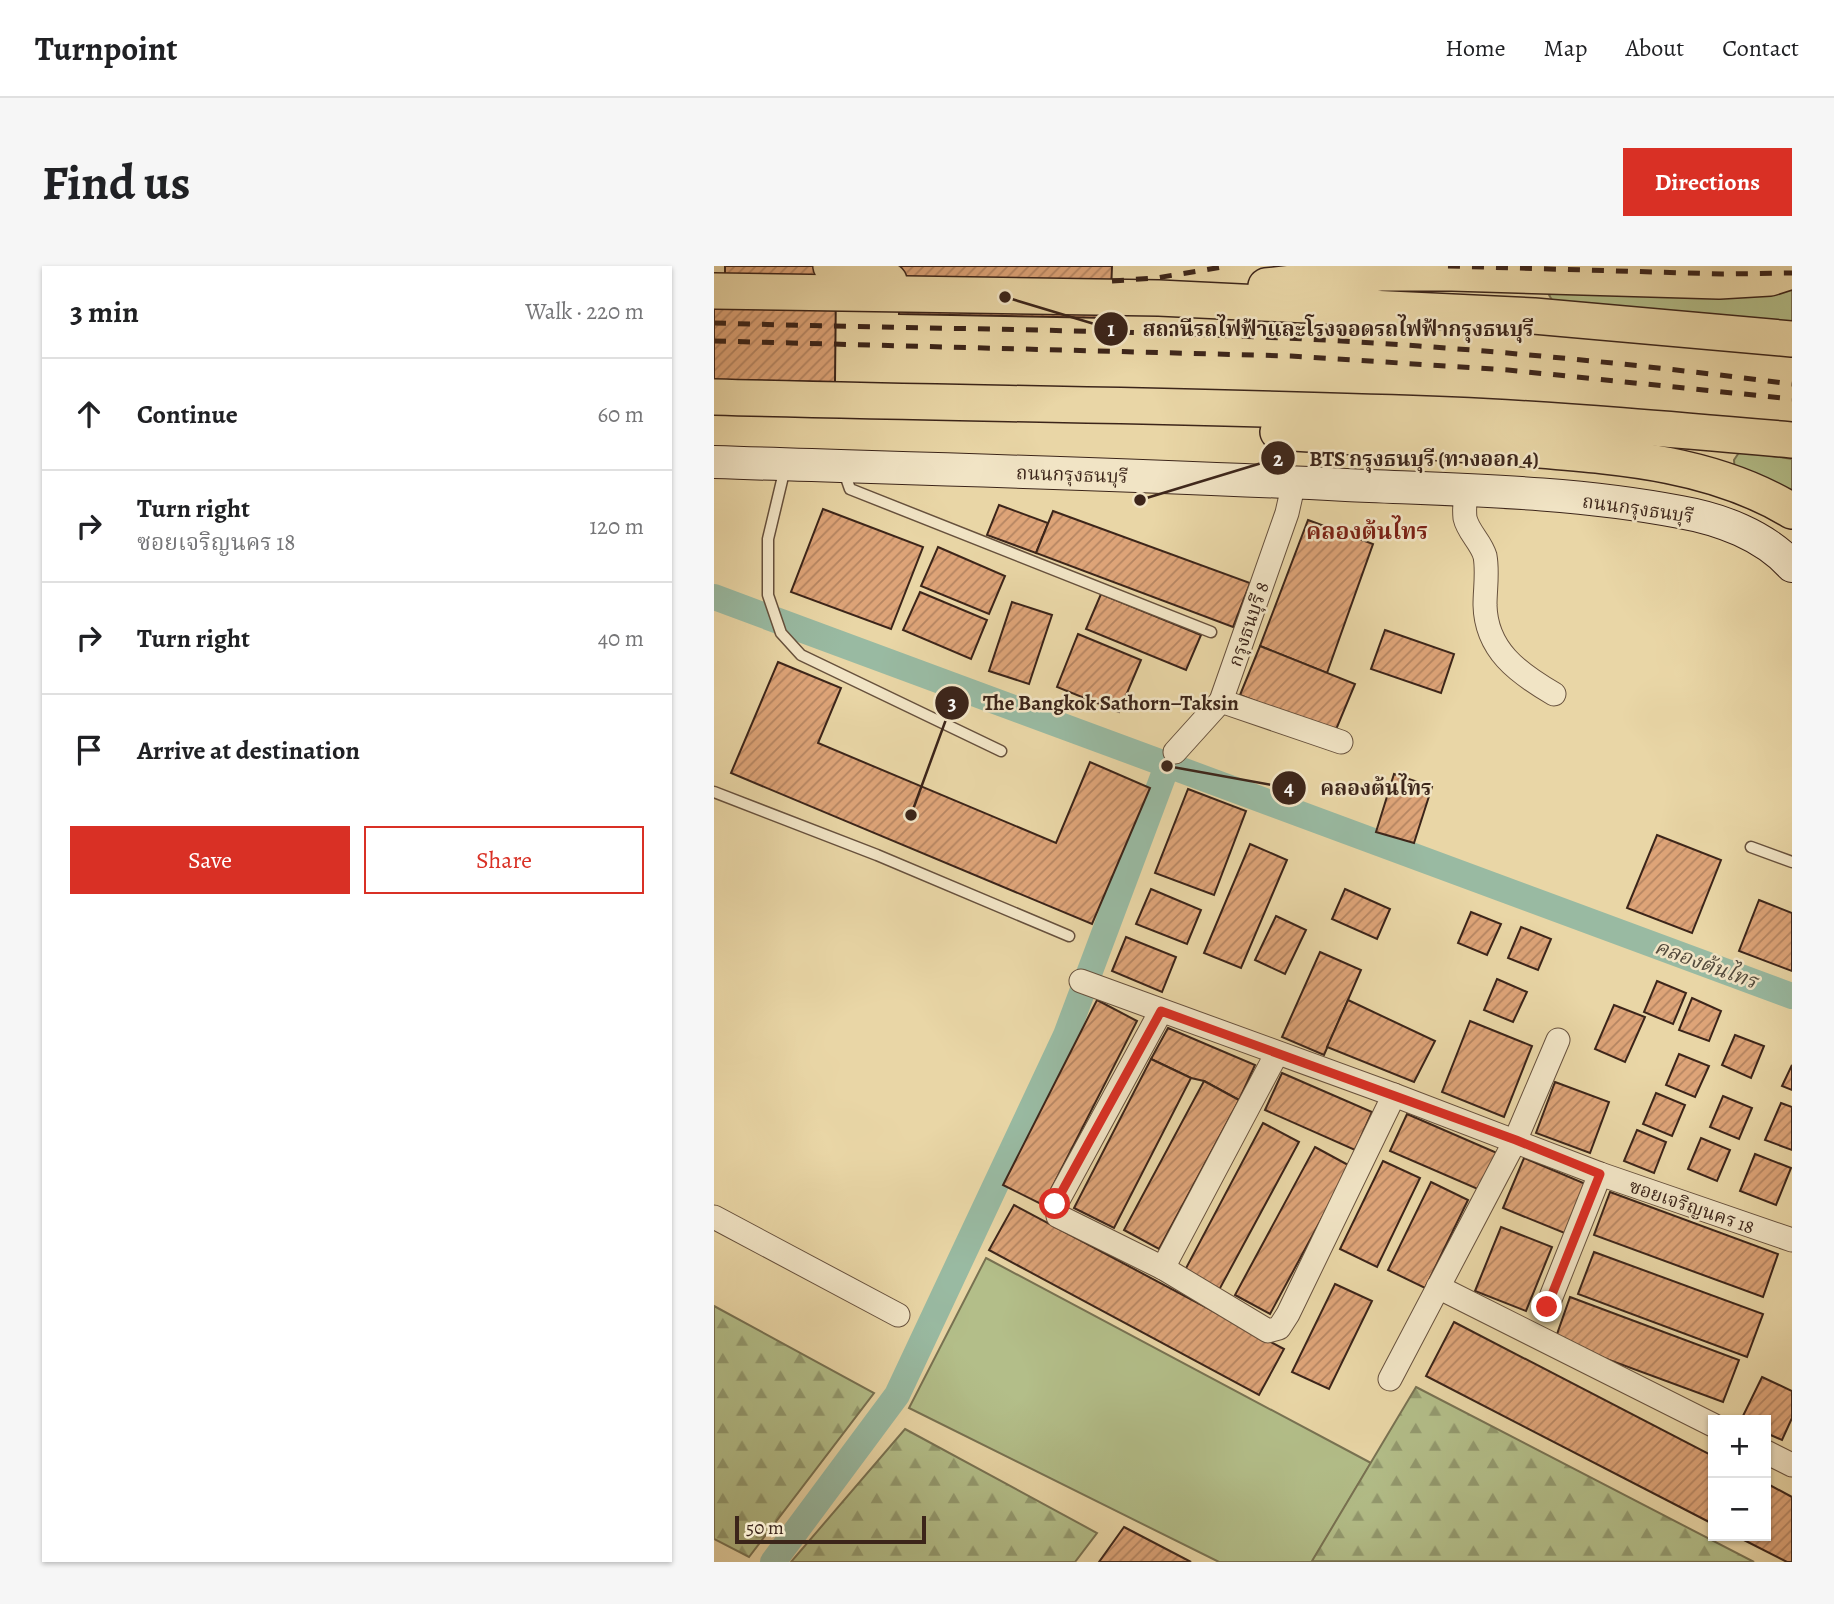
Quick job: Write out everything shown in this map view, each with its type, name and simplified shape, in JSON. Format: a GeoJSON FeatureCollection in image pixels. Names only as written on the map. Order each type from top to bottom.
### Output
{"type":"FeatureCollection","features":[{"type":"Feature","properties":{"kind":"main road"},"geometry":{"type":"LineString","coordinates":[[831,266],[943,296]]}},
{"type":"Feature","properties":{"kind":"main road"},"geometry":{"type":"LineString","coordinates":[[1159,298],[1380,273],[1719,281],[1770,278],[1792,271]]}},
{"type":"Feature","properties":{"kind":"main road"},"geometry":{"type":"LineString","coordinates":[[714,291],[1159,298],[1534,316],[1792,339]]}},
{"type":"Feature","properties":{"kind":"main road"},"geometry":{"type":"LineString","coordinates":[[720,399],[1454,415],[1620,425],[1792,440]]}},
{"type":"Feature","properties":{"kind":"main road"},"geometry":{"type":"LineString","coordinates":[[884,402],[1613,456],[1719,476],[1763,493],[1792,511]]}},
{"type":"Feature","properties":{"kind":"main road","name":"ถนนกรุงธนบุรี"},"geometry":{"type":"LineString","coordinates":[[714,463],[1294,482],[1562,497],[1681,512],[1727,524],[1760,540],[1792,566]]}},
{"type":"Feature","properties":{"kind":"street","name":"กรุงธนบุรี 8"},"geometry":{"type":"LineString","coordinates":[[1175,752],[1221,701],[1287,513],[1294,482]]}},
{"type":"Feature","properties":{"kind":"street"},"geometry":{"type":"LineString","coordinates":[[1466,491],[1465,519],[1482,548],[1485,559],[1485,614],[1492,639],[1504,659],[1524,677],[1554,694]]}},
{"type":"Feature","properties":{"kind":"street"},"geometry":{"type":"LineString","coordinates":[[1221,701],[1341,742]]}},
{"type":"Feature","properties":{"kind":"street","name":"ซอยเจริญนคร 18"},"geometry":{"type":"LineString","coordinates":[[1081,981],[1516,1140],[1600,1174],[1790,1233]]}},
{"type":"Feature","properties":{"kind":"street"},"geometry":{"type":"LineString","coordinates":[[1161,1011],[1055,1204],[1055,1210],[1058,1216],[1163,1268],[1268,1331],[1279,1328],[1394,1095]]}},
{"type":"Feature","properties":{"kind":"street"},"geometry":{"type":"LineString","coordinates":[[1390,1379],[1516,1140],[1558,1040]]}},
{"type":"Feature","properties":{"kind":"street"},"geometry":{"type":"LineString","coordinates":[[1163,1268],[1278,1053]]}},
{"type":"Feature","properties":{"kind":"street"},"geometry":{"type":"LineString","coordinates":[[1547,1307],[1600,1174]]}},
{"type":"Feature","properties":{"kind":"street"},"geometry":{"type":"LineString","coordinates":[[714,1217],[898,1315]]}},
{"type":"Feature","properties":{"kind":"street"},"geometry":{"type":"LineString","coordinates":[[1438,1287],[1708,1422]]}},
{"type":"Feature","properties":{"kind":"street"},"geometry":{"type":"LineString","coordinates":[[1771,1454],[1792,1465]]}},
{"type":"Feature","properties":{"kind":"lane"},"geometry":{"type":"LineString","coordinates":[[786,465],[768,539],[768,595],[781,633],[801,655],[1001,751]]}},
{"type":"Feature","properties":{"kind":"lane"},"geometry":{"type":"LineString","coordinates":[[843,466],[850,489],[1211,632]]}},
{"type":"Feature","properties":{"kind":"lane"},"geometry":{"type":"LineString","coordinates":[[714,792],[877,855],[1069,936]]}},
{"type":"Feature","properties":{"kind":"lane"},"geometry":{"type":"LineString","coordinates":[[1751,847],[1792,862]]}},
{"type":"Feature","properties":{"kind":"green space"},"geometry":{"type":"Polygon","coordinates":[[[1792,284],[1792,330],[1552,300],[1549,295],[1553,293],[1792,284]]]}},
{"type":"Feature","properties":{"kind":"green space"},"geometry":{"type":"Polygon","coordinates":[[[1740,451],[1792,459],[1792,503],[1735,473],[1734,460],[1740,451]]]}},
{"type":"Feature","properties":{"kind":"green space"},"geometry":{"type":"Polygon","coordinates":[[[986,1258],[1371,1463],[1312,1562],[1219,1562],[909,1408],[986,1258]]]}},
{"type":"Feature","properties":{"kind":"green space"},"geometry":{"type":"Polygon","coordinates":[[[714,1306],[874,1393],[749,1557],[714,1539],[714,1306]]]}},
{"type":"Feature","properties":{"kind":"green space"},"geometry":{"type":"Polygon","coordinates":[[[1416,1387],[1708,1538],[1708,1541],[1713,1541],[1754,1562],[1312,1561],[1416,1387]]]}},
{"type":"Feature","properties":{"kind":"green space"},"geometry":{"type":"Polygon","coordinates":[[[905,1429],[1097,1533],[1075,1562],[791,1562],[905,1429]]]}},
{"type":"Feature","properties":{"kind":"building"},"geometry":{"type":"Polygon","coordinates":[[[725,266],[1112,266],[1110,318],[899,314],[900,285],[725,283],[725,266]]]}},
{"type":"Feature","properties":{"kind":"building"},"geometry":{"type":"Polygon","coordinates":[[[714,283],[836,284],[835,382],[714,380],[714,283]]]}},
{"type":"Feature","properties":{"kind":"building"},"geometry":{"type":"Polygon","coordinates":[[[999,505],[1048,523],[1036,553],[987,535],[999,505]]]}},
{"type":"Feature","properties":{"kind":"building"},"geometry":{"type":"Polygon","coordinates":[[[823,509],[923,547],[891,629],[791,592],[823,509]]]}},
{"type":"Feature","properties":{"kind":"building"},"geometry":{"type":"Polygon","coordinates":[[[1053,511],[1250,583],[1233,627],[1036,553],[1053,511]]]}},
{"type":"Feature","properties":{"kind":"building"},"geometry":{"type":"Polygon","coordinates":[[[1308,520],[1373,544],[1327,673],[1260,646],[1308,520]]]}},
{"type":"Feature","properties":{"kind":"building"},"geometry":{"type":"Polygon","coordinates":[[[938,547],[1005,576],[989,614],[921,586],[938,547]]]}},
{"type":"Feature","properties":{"kind":"building"},"geometry":{"type":"Polygon","coordinates":[[[920,592],[987,620],[971,659],[903,630],[920,592]]]}},
{"type":"Feature","properties":{"kind":"building"},"geometry":{"type":"Polygon","coordinates":[[[1101,594],[1201,635],[1186,670],[1086,629],[1101,594]]]}},
{"type":"Feature","properties":{"kind":"building"},"geometry":{"type":"Polygon","coordinates":[[[1012,602],[1052,615],[1029,684],[989,671],[1012,602]]]}},
{"type":"Feature","properties":{"kind":"building"},"geometry":{"type":"Polygon","coordinates":[[[1385,630],[1454,654],[1441,693],[1371,669],[1385,630]]]}},
{"type":"Feature","properties":{"kind":"building"},"geometry":{"type":"Polygon","coordinates":[[[1078,634],[1141,660],[1119,712],[1057,687],[1078,634]]]}},
{"type":"Feature","properties":{"kind":"building"},"geometry":{"type":"Polygon","coordinates":[[[1260,646],[1355,684],[1335,732],[1240,695],[1260,646]]]}},
{"type":"Feature","properties":{"kind":"building"},"geometry":{"type":"Polygon","coordinates":[[[778,662],[841,688],[818,743],[1056,843],[1090,762],[1150,788],[1092,924],[731,773],[778,662]]]}},
{"type":"Feature","properties":{"kind":"building"},"geometry":{"type":"Polygon","coordinates":[[[1394,774],[1432,787],[1414,843],[1376,832],[1394,774]]]}},
{"type":"Feature","properties":{"kind":"building"},"geometry":{"type":"Polygon","coordinates":[[[1188,789],[1246,811],[1214,895],[1155,873],[1188,789]]]}},
{"type":"Feature","properties":{"kind":"building"},"geometry":{"type":"Polygon","coordinates":[[[1657,835],[1721,860],[1692,933],[1627,908],[1657,835]]]}},
{"type":"Feature","properties":{"kind":"building"},"geometry":{"type":"Polygon","coordinates":[[[1250,844],[1287,860],[1241,968],[1204,953],[1250,844]]]}},
{"type":"Feature","properties":{"kind":"building"},"geometry":{"type":"Polygon","coordinates":[[[1151,889],[1201,910],[1187,944],[1136,924],[1151,889]]]}},
{"type":"Feature","properties":{"kind":"building"},"geometry":{"type":"Polygon","coordinates":[[[1345,889],[1390,909],[1377,939],[1332,919],[1345,889]]]}},
{"type":"Feature","properties":{"kind":"building"},"geometry":{"type":"Polygon","coordinates":[[[1759,900],[1792,913],[1792,971],[1739,951],[1759,900]]]}},
{"type":"Feature","properties":{"kind":"building"},"geometry":{"type":"Polygon","coordinates":[[[1471,912],[1501,924],[1487,955],[1458,943],[1471,912]]]}},
{"type":"Feature","properties":{"kind":"building"},"geometry":{"type":"Polygon","coordinates":[[[1276,916],[1306,930],[1285,974],[1255,960],[1276,916]]]}},
{"type":"Feature","properties":{"kind":"building"},"geometry":{"type":"Polygon","coordinates":[[[1521,927],[1551,939],[1538,970],[1508,958],[1521,927]]]}},
{"type":"Feature","properties":{"kind":"building"},"geometry":{"type":"Polygon","coordinates":[[[1126,937],[1176,957],[1162,992],[1112,971],[1126,937]]]}},
{"type":"Feature","properties":{"kind":"building"},"geometry":{"type":"Polygon","coordinates":[[[1320,952],[1361,970],[1324,1055],[1282,1037],[1320,952]]]}},
{"type":"Feature","properties":{"kind":"building"},"geometry":{"type":"Polygon","coordinates":[[[1497,979],[1527,992],[1513,1022],[1484,1010],[1497,979]]]}},
{"type":"Feature","properties":{"kind":"building"},"geometry":{"type":"Polygon","coordinates":[[[1657,981],[1686,993],[1673,1024],[1644,1012],[1657,981]]]}},
{"type":"Feature","properties":{"kind":"building"},"geometry":{"type":"Polygon","coordinates":[[[1692,998],[1721,1011],[1709,1041],[1679,1030],[1692,998]]]}},
{"type":"Feature","properties":{"kind":"building"},"geometry":{"type":"Polygon","coordinates":[[[1097,1000],[1137,1021],[1043,1205],[1003,1185],[1097,1000]]]}},
{"type":"Feature","properties":{"kind":"building"},"geometry":{"type":"Polygon","coordinates":[[[1348,1000],[1435,1041],[1414,1082],[1327,1047],[1348,1000]]]}},
{"type":"Feature","properties":{"kind":"building"},"geometry":{"type":"Polygon","coordinates":[[[1614,1005],[1645,1017],[1625,1062],[1595,1049],[1614,1005]]]}},
{"type":"Feature","properties":{"kind":"building"},"geometry":{"type":"Polygon","coordinates":[[[1470,1021],[1532,1046],[1504,1117],[1442,1092],[1470,1021]]]}},
{"type":"Feature","properties":{"kind":"building"},"geometry":{"type":"Polygon","coordinates":[[[1168,1028],[1255,1065],[1239,1100],[1204,1081],[1191,1078],[1151,1059],[1168,1028]]]}},
{"type":"Feature","properties":{"kind":"building"},"geometry":{"type":"Polygon","coordinates":[[[1735,1035],[1764,1046],[1751,1078],[1722,1065],[1735,1035]]]}},
{"type":"Feature","properties":{"kind":"building"},"geometry":{"type":"Polygon","coordinates":[[[1679,1054],[1709,1066],[1695,1097],[1666,1085],[1679,1054]]]}},
{"type":"Feature","properties":{"kind":"building"},"geometry":{"type":"Polygon","coordinates":[[[1151,1059],[1191,1078],[1114,1228],[1074,1208],[1151,1059]]]}},
{"type":"Feature","properties":{"kind":"building"},"geometry":{"type":"Polygon","coordinates":[[[1792,1065],[1792,1090],[1782,1086],[1792,1065]]]}},
{"type":"Feature","properties":{"kind":"building"},"geometry":{"type":"Polygon","coordinates":[[[1282,1073],[1372,1112],[1355,1150],[1265,1110],[1282,1073]]]}},
{"type":"Feature","properties":{"kind":"building"},"geometry":{"type":"Polygon","coordinates":[[[1204,1081],[1239,1100],[1159,1249],[1124,1230],[1204,1081]]]}},
{"type":"Feature","properties":{"kind":"building"},"geometry":{"type":"Polygon","coordinates":[[[1555,1082],[1609,1102],[1590,1153],[1536,1133],[1555,1082]]]}},
{"type":"Feature","properties":{"kind":"building"},"geometry":{"type":"Polygon","coordinates":[[[1656,1093],[1685,1105],[1672,1136],[1643,1124],[1656,1093]]]}},
{"type":"Feature","properties":{"kind":"building"},"geometry":{"type":"Polygon","coordinates":[[[1723,1096],[1752,1108],[1739,1139],[1710,1127],[1723,1096]]]}},
{"type":"Feature","properties":{"kind":"building"},"geometry":{"type":"Polygon","coordinates":[[[1781,1103],[1792,1107],[1792,1150],[1765,1140],[1781,1103]]]}},
{"type":"Feature","properties":{"kind":"building"},"geometry":{"type":"Polygon","coordinates":[[[1407,1114],[1497,1153],[1480,1190],[1390,1151],[1407,1114]]]}},
{"type":"Feature","properties":{"kind":"building"},"geometry":{"type":"Polygon","coordinates":[[[1263,1123],[1299,1142],[1219,1290],[1184,1272],[1263,1123]]]}},
{"type":"Feature","properties":{"kind":"building"},"geometry":{"type":"Polygon","coordinates":[[[1637,1130],[1666,1142],[1654,1173],[1624,1161],[1637,1130]]]}},
{"type":"Feature","properties":{"kind":"building"},"geometry":{"type":"Polygon","coordinates":[[[1701,1138],[1730,1150],[1717,1181],[1688,1169],[1701,1138]]]}},
{"type":"Feature","properties":{"kind":"building"},"geometry":{"type":"Polygon","coordinates":[[[1315,1147],[1350,1166],[1270,1314],[1235,1295],[1315,1147]]]}},
{"type":"Feature","properties":{"kind":"building"},"geometry":{"type":"Polygon","coordinates":[[[1755,1154],[1791,1168],[1776,1205],[1740,1191],[1755,1154]]]}},
{"type":"Feature","properties":{"kind":"building"},"geometry":{"type":"Polygon","coordinates":[[[1524,1158],[1588,1185],[1567,1234],[1503,1208],[1524,1158]]]}},
{"type":"Feature","properties":{"kind":"building"},"geometry":{"type":"Polygon","coordinates":[[[1383,1161],[1420,1178],[1377,1267],[1340,1249],[1383,1161]]]}},
{"type":"Feature","properties":{"kind":"building"},"geometry":{"type":"Polygon","coordinates":[[[1431,1182],[1468,1200],[1425,1288],[1388,1270],[1431,1182]]]}},
{"type":"Feature","properties":{"kind":"building"},"geometry":{"type":"Polygon","coordinates":[[[1610,1192],[1778,1254],[1763,1297],[1594,1235],[1610,1192]]]}},
{"type":"Feature","properties":{"kind":"building"},"geometry":{"type":"Polygon","coordinates":[[[1014,1205],[1284,1349],[1259,1395],[989,1250],[1014,1205]]]}},
{"type":"Feature","properties":{"kind":"building"},"geometry":{"type":"Polygon","coordinates":[[[1501,1227],[1552,1247],[1526,1311],[1475,1291],[1501,1227]]]}},
{"type":"Feature","properties":{"kind":"building"},"geometry":{"type":"Polygon","coordinates":[[[1594,1252],[1763,1314],[1747,1357],[1578,1294],[1594,1252]]]}},
{"type":"Feature","properties":{"kind":"building"},"geometry":{"type":"Polygon","coordinates":[[[1335,1284],[1372,1301],[1329,1389],[1292,1372],[1335,1284]]]}},
{"type":"Feature","properties":{"kind":"building"},"geometry":{"type":"Polygon","coordinates":[[[1570,1297],[1739,1360],[1723,1402],[1555,1340],[1570,1297]]]}},
{"type":"Feature","properties":{"kind":"building"},"geometry":{"type":"Polygon","coordinates":[[[1454,1322],[1708,1453],[1708,1521],[1426,1376],[1454,1322]]]}},
{"type":"Feature","properties":{"kind":"building"},"geometry":{"type":"Polygon","coordinates":[[[1762,1377],[1792,1391],[1792,1418],[1782,1440],[1771,1435],[1771,1415],[1743,1415],[1762,1377]]]}},
{"type":"Feature","properties":{"kind":"building"},"geometry":{"type":"Polygon","coordinates":[[[1771,1486],[1792,1497],[1792,1562],[1746,1541],[1771,1541],[1771,1486]]]}},
{"type":"Feature","properties":{"kind":"building"},"geometry":{"type":"Polygon","coordinates":[[[1124,1527],[1191,1562],[1099,1562],[1124,1527]]]}},
{"type":"Feature","properties":{"kind":"waterway","name":"คลองต้นไทร"},"geometry":{"type":"LineString","coordinates":[[714,597],[1792,996]]}},
{"type":"Feature","properties":{"kind":"waterway"},"geometry":{"type":"LineString","coordinates":[[773,1562],[897,1395],[1066,1035],[1167,766]]}},
{"type":"Feature","properties":{"kind":"railway"},"geometry":{"type":"LineString","coordinates":[[1112,281],[1156,278],[1228,266]]}},
{"type":"Feature","properties":{"kind":"railway"},"geometry":{"type":"LineString","coordinates":[[1448,266],[1722,274],[1792,273]]}},
{"type":"Feature","properties":{"kind":"railway"},"geometry":{"type":"LineString","coordinates":[[714,323],[1155,333],[1331,340],[1559,358],[1792,384]]}},
{"type":"Feature","properties":{"kind":"railway"},"geometry":{"type":"LineString","coordinates":[[714,341],[1291,356],[1508,370],[1792,399]]}},
{"type":"Feature","properties":{"kind":"place","name":"สถานีรถไฟฟ้าและโรงจอดรถไฟฟ้ากรุงธนบุรี"},"geometry":{"type":"Point","coordinates":[1005,297]}},
{"type":"Feature","properties":{"kind":"place","name":"BTS กรุงธนบุรี (ทางออก 4)"},"geometry":{"type":"Point","coordinates":[1140,500]}},
{"type":"Feature","properties":{"kind":"place","name":"คลองต้นไทร"},"geometry":{"type":"Point","coordinates":[1167,766]}},
{"type":"Feature","properties":{"kind":"place","name":"The Bangkok Sathorn–Taksin"},"geometry":{"type":"Point","coordinates":[911,815]}},
{"type":"Feature","properties":{"kind":"district","name":"คลองต้นไทร"},"geometry":{"type":"Point","coordinates":[1367,531]}},
{"type":"Feature","properties":{"kind":"route"},"geometry":{"type":"LineString","coordinates":[[1055,1204],[1161,1011],[1516,1140],[1600,1174],[1547,1307]]}}]}
